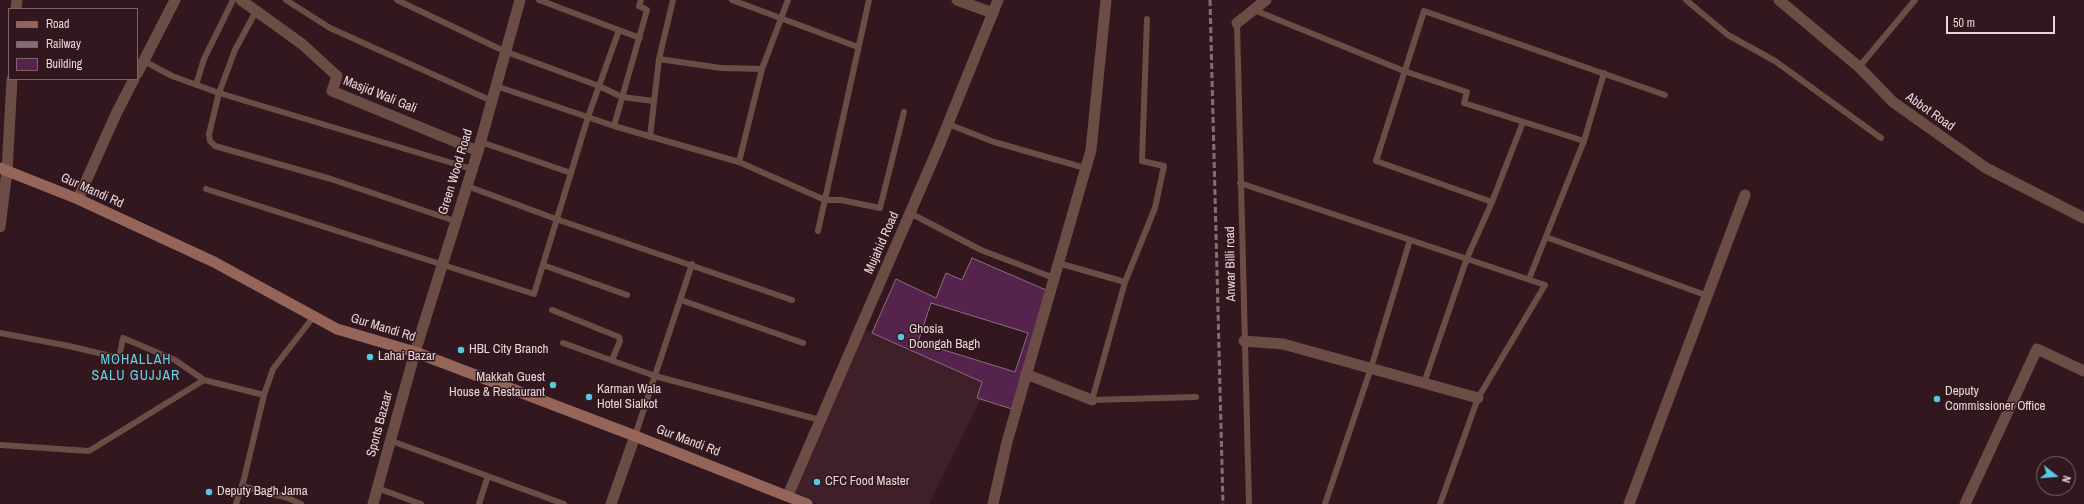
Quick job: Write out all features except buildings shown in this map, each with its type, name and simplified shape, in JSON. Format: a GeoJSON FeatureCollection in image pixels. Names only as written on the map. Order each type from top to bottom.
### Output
{"type":"FeatureCollection","features":[{"type":"Feature","properties":{"kind":"main road","name":"Gur Mandi Rd"},"geometry":{"type":"LineString","coordinates":[[4,169],[78,199],[214,262],[337,329],[414,352],[635,436],[787,500],[807,504]]}},
{"type":"Feature","properties":{"kind":"street"},"geometry":{"type":"LineString","coordinates":[[138,72],[175,0]]}},
{"type":"Feature","properties":{"kind":"street","name":"Masjid Wali Gali"},"geometry":{"type":"LineString","coordinates":[[241,0],[302,44],[337,76],[332,91],[479,147]]}},
{"type":"Feature","properties":{"kind":"street"},"geometry":{"type":"LineString","coordinates":[[957,0],[993,12]]}},
{"type":"Feature","properties":{"kind":"street","name":"Mujahid Road"},"geometry":{"type":"LineString","coordinates":[[787,500],[948,124],[998,0]]}},
{"type":"Feature","properties":{"kind":"street"},"geometry":{"type":"LineString","coordinates":[[993,504],[1007,442],[1090,150],[1106,0]]}},
{"type":"Feature","properties":{"kind":"street"},"geometry":{"type":"LineString","coordinates":[[1236,23],[1266,0]]}},
{"type":"Feature","properties":{"kind":"street","name":"Abbot Road"},"geometry":{"type":"LineString","coordinates":[[1779,0],[1859,68],[1892,102],[1986,168],[2084,218]]}},
{"type":"Feature","properties":{"kind":"street","name":"Green Wood Road"},"geometry":{"type":"LineString","coordinates":[[414,352],[479,147],[518,1]]}},
{"type":"Feature","properties":{"kind":"street"},"geometry":{"type":"LineString","coordinates":[[0,227],[12,80]]}},
{"type":"Feature","properties":{"kind":"street"},"geometry":{"type":"LineString","coordinates":[[78,199],[116,114],[133,80]]}},
{"type":"Feature","properties":{"kind":"street"},"geometry":{"type":"LineString","coordinates":[[1629,504],[1746,195]]}},
{"type":"Feature","properties":{"kind":"street"},"geometry":{"type":"LineString","coordinates":[[1244,341],[1283,344],[1478,398]]}},
{"type":"Feature","properties":{"kind":"street"},"geometry":{"type":"LineString","coordinates":[[1965,504],[2037,349],[2084,371]]}},
{"type":"Feature","properties":{"kind":"street","name":"Sports Bazaar"},"geometry":{"type":"LineString","coordinates":[[373,504],[414,352]]}},
{"type":"Feature","properties":{"kind":"street"},"geometry":{"type":"LineString","coordinates":[[1026,374],[1092,400]]}},
{"type":"Feature","properties":{"kind":"street"},"geometry":{"type":"LineString","coordinates":[[611,504],[635,436]]}},
{"type":"Feature","properties":{"kind":"lane"},"geometry":{"type":"LineString","coordinates":[[196,85],[204,58],[233,0]]}},
{"type":"Feature","properties":{"kind":"lane"},"geometry":{"type":"LineString","coordinates":[[286,0],[330,28],[492,101]]}},
{"type":"Feature","properties":{"kind":"lane"},"geometry":{"type":"LineString","coordinates":[[397,0],[504,51],[600,86],[622,97],[654,101]]}},
{"type":"Feature","properties":{"kind":"lane"},"geometry":{"type":"LineString","coordinates":[[539,0],[640,38]]}},
{"type":"Feature","properties":{"kind":"lane"},"geometry":{"type":"LineString","coordinates":[[614,126],[648,10],[639,6],[641,0]]}},
{"type":"Feature","properties":{"kind":"lane"},"geometry":{"type":"LineString","coordinates":[[650,136],[659,59],[673,0]]}},
{"type":"Feature","properties":{"kind":"lane"},"geometry":{"type":"LineString","coordinates":[[732,0],[858,47]]}},
{"type":"Feature","properties":{"kind":"lane"},"geometry":{"type":"LineString","coordinates":[[739,162],[762,69],[788,0]]}},
{"type":"Feature","properties":{"kind":"lane"},"geometry":{"type":"LineString","coordinates":[[818,231],[869,0]]}},
{"type":"Feature","properties":{"kind":"lane"},"geometry":{"type":"LineString","coordinates":[[1686,0],[1728,34],[1774,61],[1881,138]]}},
{"type":"Feature","properties":{"kind":"lane"},"geometry":{"type":"LineString","coordinates":[[1859,68],[1915,0]]}},
{"type":"Feature","properties":{"kind":"lane"},"geometry":{"type":"LineString","coordinates":[[1254,10],[1404,71],[1467,92],[1464,103],[1584,141]]}},
{"type":"Feature","properties":{"kind":"lane"},"geometry":{"type":"LineString","coordinates":[[1492,202],[1376,161],[1424,10],[1665,95]]}},
{"type":"Feature","properties":{"kind":"lane"},"geometry":{"type":"LineString","coordinates":[[256,11],[235,50],[219,93],[209,134],[210,141],[215,146],[330,179],[455,221]]}},
{"type":"Feature","properties":{"kind":"lane"},"geometry":{"type":"LineString","coordinates":[[1146,19],[1142,161],[1164,166],[1155,208],[1125,282],[1092,400],[1196,397]]}},
{"type":"Feature","properties":{"kind":"lane","name":"Anwar Billi road"},"geometry":{"type":"LineString","coordinates":[[1236,23],[1249,504]]}},
{"type":"Feature","properties":{"kind":"lane"},"geometry":{"type":"LineString","coordinates":[[206,189],[534,294],[588,118],[619,30]]}},
{"type":"Feature","properties":{"kind":"lane"},"geometry":{"type":"LineString","coordinates":[[659,59],[721,68],[762,69]]}},
{"type":"Feature","properties":{"kind":"lane"},"geometry":{"type":"LineString","coordinates":[[144,61],[172,76],[219,93],[472,169]]}},
{"type":"Feature","properties":{"kind":"lane"},"geometry":{"type":"LineString","coordinates":[[1529,279],[1584,141],[1604,73]]}},
{"type":"Feature","properties":{"kind":"lane"},"geometry":{"type":"LineString","coordinates":[[496,86],[588,118],[739,162],[825,200],[841,200],[880,208],[904,112]]}},
{"type":"Feature","properties":{"kind":"lane"},"geometry":{"type":"LineString","coordinates":[[1424,383],[1467,258],[1492,202],[1523,122]]}},
{"type":"Feature","properties":{"kind":"lane"},"geometry":{"type":"LineString","coordinates":[[948,124],[994,142],[1085,168]]}},
{"type":"Feature","properties":{"kind":"lane"},"geometry":{"type":"LineString","coordinates":[[479,147],[571,173]]}},
{"type":"Feature","properties":{"kind":"lane"},"geometry":{"type":"LineString","coordinates":[[1240,183],[1545,285],[1478,398],[1440,504]]}},
{"type":"Feature","properties":{"kind":"lane"},"geometry":{"type":"LineString","coordinates":[[467,186],[556,219],[692,264],[792,300]]}},
{"type":"Feature","properties":{"kind":"lane"},"geometry":{"type":"LineString","coordinates":[[910,213],[981,250],[1054,278]]}},
{"type":"Feature","properties":{"kind":"lane"},"geometry":{"type":"LineString","coordinates":[[1546,237],[1708,296]]}},
{"type":"Feature","properties":{"kind":"lane"},"geometry":{"type":"LineString","coordinates":[[1325,504],[1371,368],[1410,240]]}},
{"type":"Feature","properties":{"kind":"lane"},"geometry":{"type":"LineString","coordinates":[[1058,263],[1125,282]]}},
{"type":"Feature","properties":{"kind":"lane"},"geometry":{"type":"LineString","coordinates":[[635,436],[692,264]]}},
{"type":"Feature","properties":{"kind":"lane"},"geometry":{"type":"LineString","coordinates":[[543,265],[627,296]]}},
{"type":"Feature","properties":{"kind":"lane"},"geometry":{"type":"LineString","coordinates":[[681,300],[803,343]]}},
{"type":"Feature","properties":{"kind":"lane"},"geometry":{"type":"LineString","coordinates":[[552,310],[619,337],[620,341],[612,360]]}},
{"type":"Feature","properties":{"kind":"lane"},"geometry":{"type":"LineString","coordinates":[[236,504],[242,486],[264,395],[273,369],[314,316]]}},
{"type":"Feature","properties":{"kind":"lane"},"geometry":{"type":"LineString","coordinates":[[0,333],[69,346],[119,358],[123,338],[175,360],[204,380],[264,395]]}},
{"type":"Feature","properties":{"kind":"lane"},"geometry":{"type":"LineString","coordinates":[[563,343],[655,376],[820,420]]}},
{"type":"Feature","properties":{"kind":"lane"},"geometry":{"type":"LineString","coordinates":[[0,445],[89,451],[204,380]]}},
{"type":"Feature","properties":{"kind":"lane"},"geometry":{"type":"LineString","coordinates":[[390,440],[564,504]]}},
{"type":"Feature","properties":{"kind":"lane"},"geometry":{"type":"LineString","coordinates":[[479,504],[488,476]]}},
{"type":"Feature","properties":{"kind":"lane"},"geometry":{"type":"LineString","coordinates":[[242,486],[287,501],[302,504]]}},
{"type":"Feature","properties":{"kind":"lane"},"geometry":{"type":"LineString","coordinates":[[377,488],[421,504]]}},
{"type":"Feature","properties":{"kind":"shaded area"},"geometry":{"type":"Polygon","coordinates":[[[863,329],[982,382],[977,398],[981,399],[929,504],[817,504],[794,493],[863,329]]]}},
{"type":"Feature","properties":{"kind":"railway"},"geometry":{"type":"LineString","coordinates":[[1210,0],[1223,504]]}},
{"type":"Feature","properties":{"kind":"place","name":"Ghosia Doongah Bagh"},"geometry":{"type":"Point","coordinates":[901,337]}},
{"type":"Feature","properties":{"kind":"place","name":"HBL City Branch"},"geometry":{"type":"Point","coordinates":[461,350]}},
{"type":"Feature","properties":{"kind":"place","name":"Lahai Bazar"},"geometry":{"type":"Point","coordinates":[370,357]}},
{"type":"Feature","properties":{"kind":"place","name":"Makkah Guest House & Restaurant"},"geometry":{"type":"Point","coordinates":[553,385]}},
{"type":"Feature","properties":{"kind":"place","name":"Karman Wala Hotel Sialkot"},"geometry":{"type":"Point","coordinates":[589,397]}},
{"type":"Feature","properties":{"kind":"place","name":"Deputy Commissioner Office"},"geometry":{"type":"Point","coordinates":[1937,399]}},
{"type":"Feature","properties":{"kind":"place","name":"CFC Food Master"},"geometry":{"type":"Point","coordinates":[817,482]}},
{"type":"Feature","properties":{"kind":"place","name":"Deputy Bagh Jama"},"geometry":{"type":"Point","coordinates":[209,492]}},
{"type":"Feature","properties":{"kind":"district","name":"MOHALLAH SALU GUJJAR"},"geometry":{"type":"Point","coordinates":[136,368]}}]}
